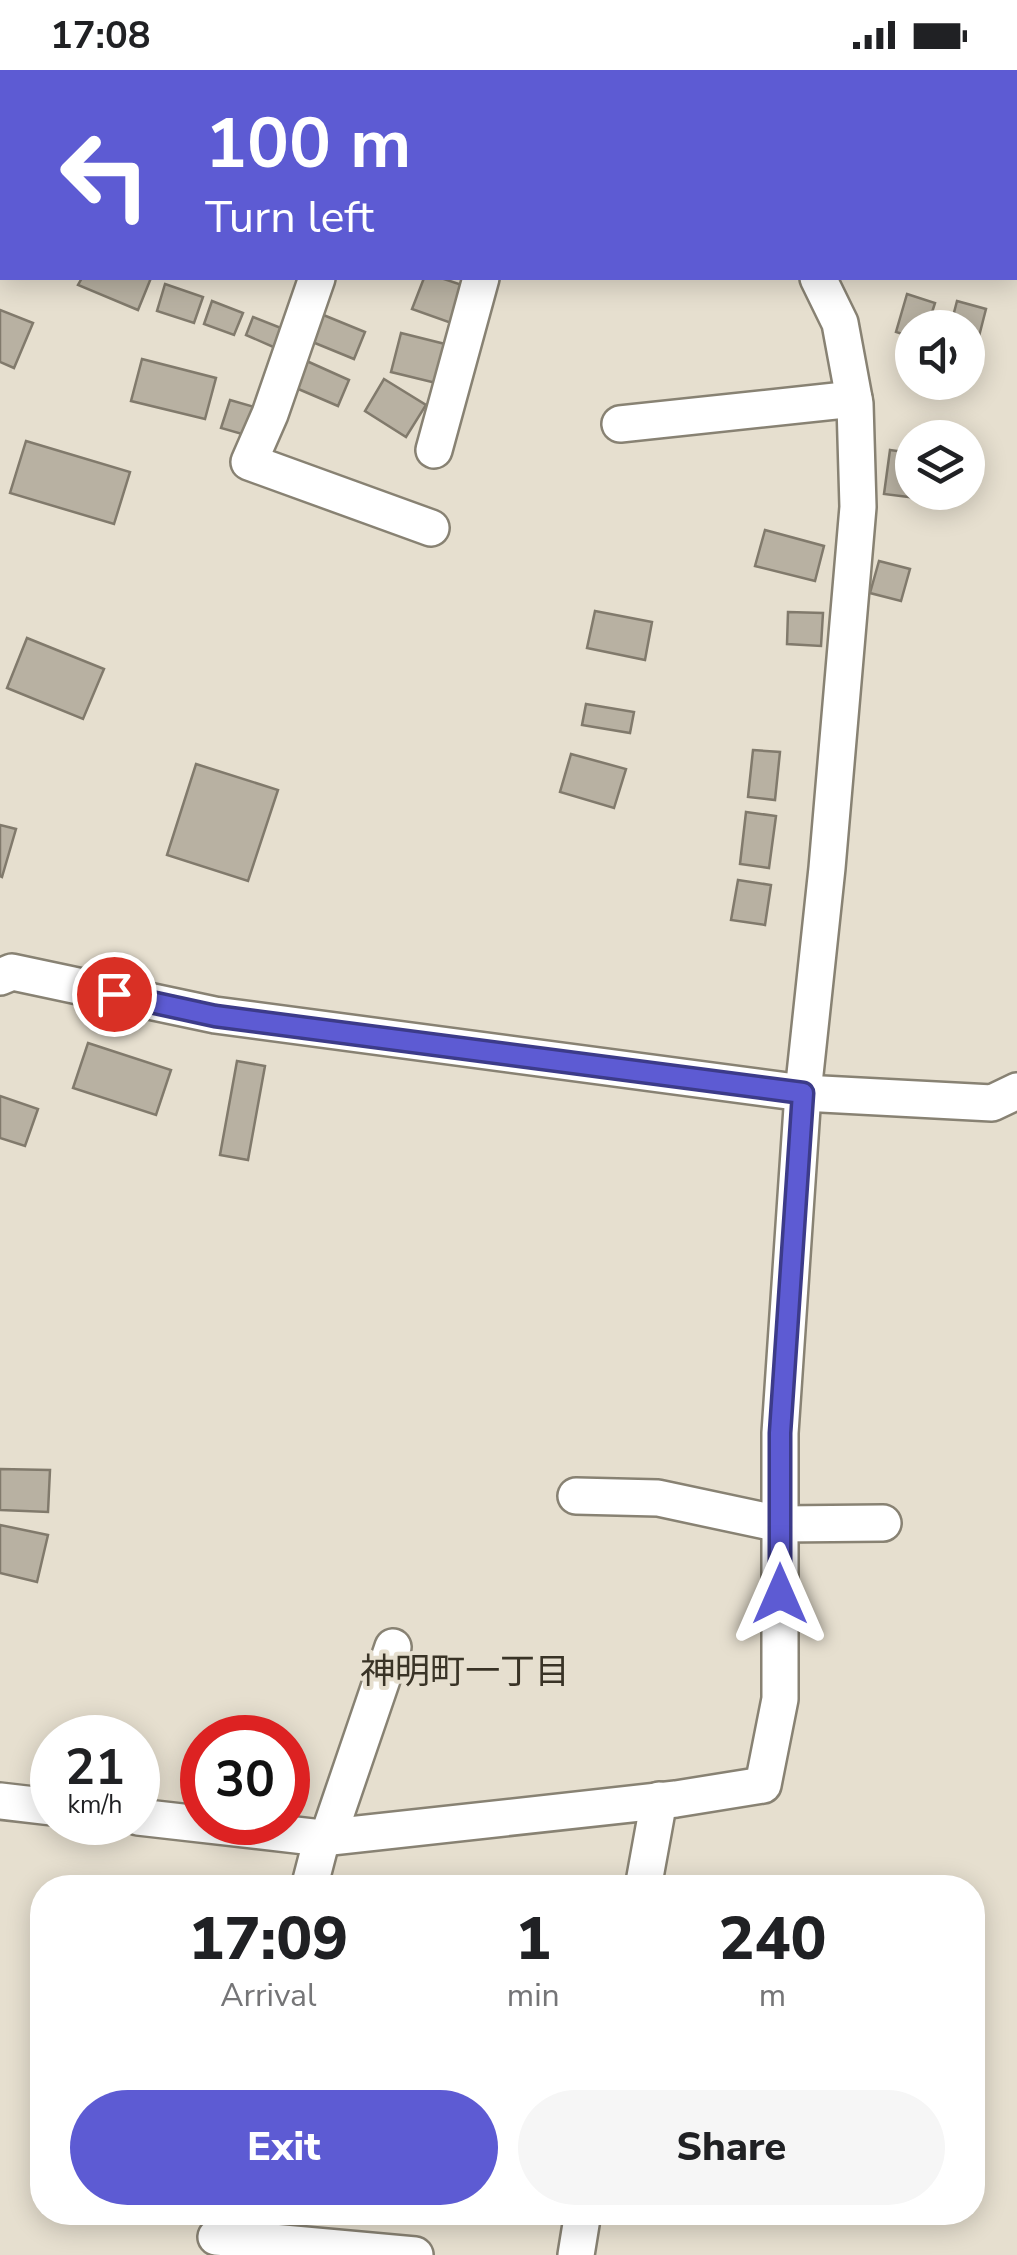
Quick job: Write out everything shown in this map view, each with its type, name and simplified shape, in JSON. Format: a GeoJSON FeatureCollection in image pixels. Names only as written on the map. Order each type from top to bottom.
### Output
{"type":"FeatureCollection","features":[{"type":"Feature","properties":{"kind":"street"},"geometry":{"type":"LineString","coordinates":[[316,280],[270,414],[249,462],[432,528]]}},
{"type":"Feature","properties":{"kind":"street"},"geometry":{"type":"LineString","coordinates":[[434,450],[480,280]]}},
{"type":"Feature","properties":{"kind":"street"},"geometry":{"type":"LineString","coordinates":[[160,1819],[325,1837],[764,1785],[780,1699],[780,1433],[803,1093],[858,507],[854,399],[840,322],[819,280]]}},
{"type":"Feature","properties":{"kind":"street"},"geometry":{"type":"LineString","coordinates":[[620,424],[854,399]]}},
{"type":"Feature","properties":{"kind":"street"},"geometry":{"type":"LineString","coordinates":[[0,976],[12,972],[215,1016],[803,1093],[992,1103],[1017,1091]]}},
{"type":"Feature","properties":{"kind":"street"},"geometry":{"type":"LineString","coordinates":[[576,1496],[658,1498],[780,1524],[883,1523]]}},
{"type":"Feature","properties":{"kind":"street"},"geometry":{"type":"LineString","coordinates":[[313,1875],[393,1647]]}},
{"type":"Feature","properties":{"kind":"street"},"geometry":{"type":"LineString","coordinates":[[646,1875],[660,1800]]}},
{"type":"Feature","properties":{"kind":"street"},"geometry":{"type":"LineString","coordinates":[[0,1801],[30,1804]]}},
{"type":"Feature","properties":{"kind":"street"},"geometry":{"type":"LineString","coordinates":[[576,2255],[582,2225]]}},
{"type":"Feature","properties":{"kind":"street"},"geometry":{"type":"LineString","coordinates":[[216,2235],[416,2255]]}},
{"type":"Feature","properties":{"kind":"building"},"geometry":{"type":"Polygon","coordinates":[[[81,280],[150,280],[138,310],[78,285],[81,280]]]}},
{"type":"Feature","properties":{"kind":"building"},"geometry":{"type":"Polygon","coordinates":[[[423,280],[447,280],[468,287],[454,324],[412,309],[423,280]]]}},
{"type":"Feature","properties":{"kind":"building"},"geometry":{"type":"Polygon","coordinates":[[[165,284],[203,297],[194,323],[157,311],[165,284]]]}},
{"type":"Feature","properties":{"kind":"building"},"geometry":{"type":"Polygon","coordinates":[[[907,294],[935,303],[933,310],[902,310],[907,294]]]}},
{"type":"Feature","properties":{"kind":"building"},"geometry":{"type":"Polygon","coordinates":[[[212,301],[243,313],[234,335],[204,324],[212,301]]]}},
{"type":"Feature","properties":{"kind":"building"},"geometry":{"type":"Polygon","coordinates":[[[957,301],[986,309],[985,313],[955,310],[957,301]]]}},
{"type":"Feature","properties":{"kind":"building"},"geometry":{"type":"Polygon","coordinates":[[[0,310],[33,323],[14,368],[0,362],[0,310]]]}},
{"type":"Feature","properties":{"kind":"building"},"geometry":{"type":"Polygon","coordinates":[[[321,314],[365,332],[354,359],[310,341],[321,314]]]}},
{"type":"Feature","properties":{"kind":"building"},"geometry":{"type":"Polygon","coordinates":[[[253,317],[286,330],[278,349],[246,335],[253,317]]]}},
{"type":"Feature","properties":{"kind":"building"},"geometry":{"type":"Polygon","coordinates":[[[401,333],[445,344],[436,383],[391,372],[401,333]]]}},
{"type":"Feature","properties":{"kind":"building"},"geometry":{"type":"Polygon","coordinates":[[[300,358],[349,380],[338,406],[289,385],[300,358]]]}},
{"type":"Feature","properties":{"kind":"building"},"geometry":{"type":"Polygon","coordinates":[[[142,359],[216,378],[205,419],[131,401],[142,359]]]}},
{"type":"Feature","properties":{"kind":"building"},"geometry":{"type":"Polygon","coordinates":[[[384,379],[426,405],[406,437],[365,411],[384,379]]]}},
{"type":"Feature","properties":{"kind":"building"},"geometry":{"type":"Polygon","coordinates":[[[230,400],[258,408],[249,436],[221,428],[230,400]]]}},
{"type":"Feature","properties":{"kind":"building"},"geometry":{"type":"Polygon","coordinates":[[[26,441],[130,472],[114,524],[10,493],[26,441]]]}},
{"type":"Feature","properties":{"kind":"building"},"geometry":{"type":"Polygon","coordinates":[[[890,450],[895,451],[895,495],[884,494],[890,450]]]}},
{"type":"Feature","properties":{"kind":"building"},"geometry":{"type":"Polygon","coordinates":[[[765,530],[824,546],[815,581],[755,566],[765,530]]]}},
{"type":"Feature","properties":{"kind":"building"},"geometry":{"type":"Polygon","coordinates":[[[879,561],[910,569],[901,601],[870,593],[879,561]]]}},
{"type":"Feature","properties":{"kind":"building"},"geometry":{"type":"Polygon","coordinates":[[[595,611],[652,622],[645,660],[587,648],[595,611]]]}},
{"type":"Feature","properties":{"kind":"building"},"geometry":{"type":"Polygon","coordinates":[[[788,612],[823,613],[821,646],[787,644],[788,612]]]}},
{"type":"Feature","properties":{"kind":"building"},"geometry":{"type":"Polygon","coordinates":[[[27,638],[104,669],[83,719],[7,688],[27,638]]]}},
{"type":"Feature","properties":{"kind":"building"},"geometry":{"type":"Polygon","coordinates":[[[586,704],[634,712],[630,733],[582,725],[586,704]]]}},
{"type":"Feature","properties":{"kind":"building"},"geometry":{"type":"Polygon","coordinates":[[[753,750],[780,752],[775,800],[748,797],[753,750]]]}},
{"type":"Feature","properties":{"kind":"building"},"geometry":{"type":"Polygon","coordinates":[[[571,754],[626,769],[614,808],[560,792],[571,754]]]}},
{"type":"Feature","properties":{"kind":"building"},"geometry":{"type":"Polygon","coordinates":[[[196,764],[278,790],[248,881],[167,855],[196,764]]]}},
{"type":"Feature","properties":{"kind":"building"},"geometry":{"type":"Polygon","coordinates":[[[746,812],[776,816],[769,868],[740,864],[746,812]]]}},
{"type":"Feature","properties":{"kind":"building"},"geometry":{"type":"Polygon","coordinates":[[[0,825],[16,829],[2,877],[0,876],[0,825]]]}},
{"type":"Feature","properties":{"kind":"building"},"geometry":{"type":"Polygon","coordinates":[[[738,880],[771,885],[765,925],[731,920],[738,880]]]}},
{"type":"Feature","properties":{"kind":"building"},"geometry":{"type":"Polygon","coordinates":[[[88,1043],[171,1070],[156,1115],[73,1088],[88,1043]]]}},
{"type":"Feature","properties":{"kind":"building"},"geometry":{"type":"Polygon","coordinates":[[[237,1061],[265,1066],[248,1160],[220,1155],[237,1061]]]}},
{"type":"Feature","properties":{"kind":"building"},"geometry":{"type":"Polygon","coordinates":[[[0,1096],[38,1109],[25,1146],[0,1138],[0,1096]]]}},
{"type":"Feature","properties":{"kind":"building"},"geometry":{"type":"Polygon","coordinates":[[[0,1469],[50,1470],[48,1512],[0,1510],[0,1469]]]}},
{"type":"Feature","properties":{"kind":"building"},"geometry":{"type":"Polygon","coordinates":[[[0,1525],[48,1535],[37,1582],[0,1573],[0,1525]]]}},
{"type":"Feature","properties":{"kind":"district","name":"神明町一丁目"},"geometry":{"type":"Point","coordinates":[465,1671]}},
{"type":"Feature","properties":{"kind":"route"},"geometry":{"type":"LineString","coordinates":[[114,994],[215,1016],[803,1093],[780,1433],[780,1594]]}}]}
